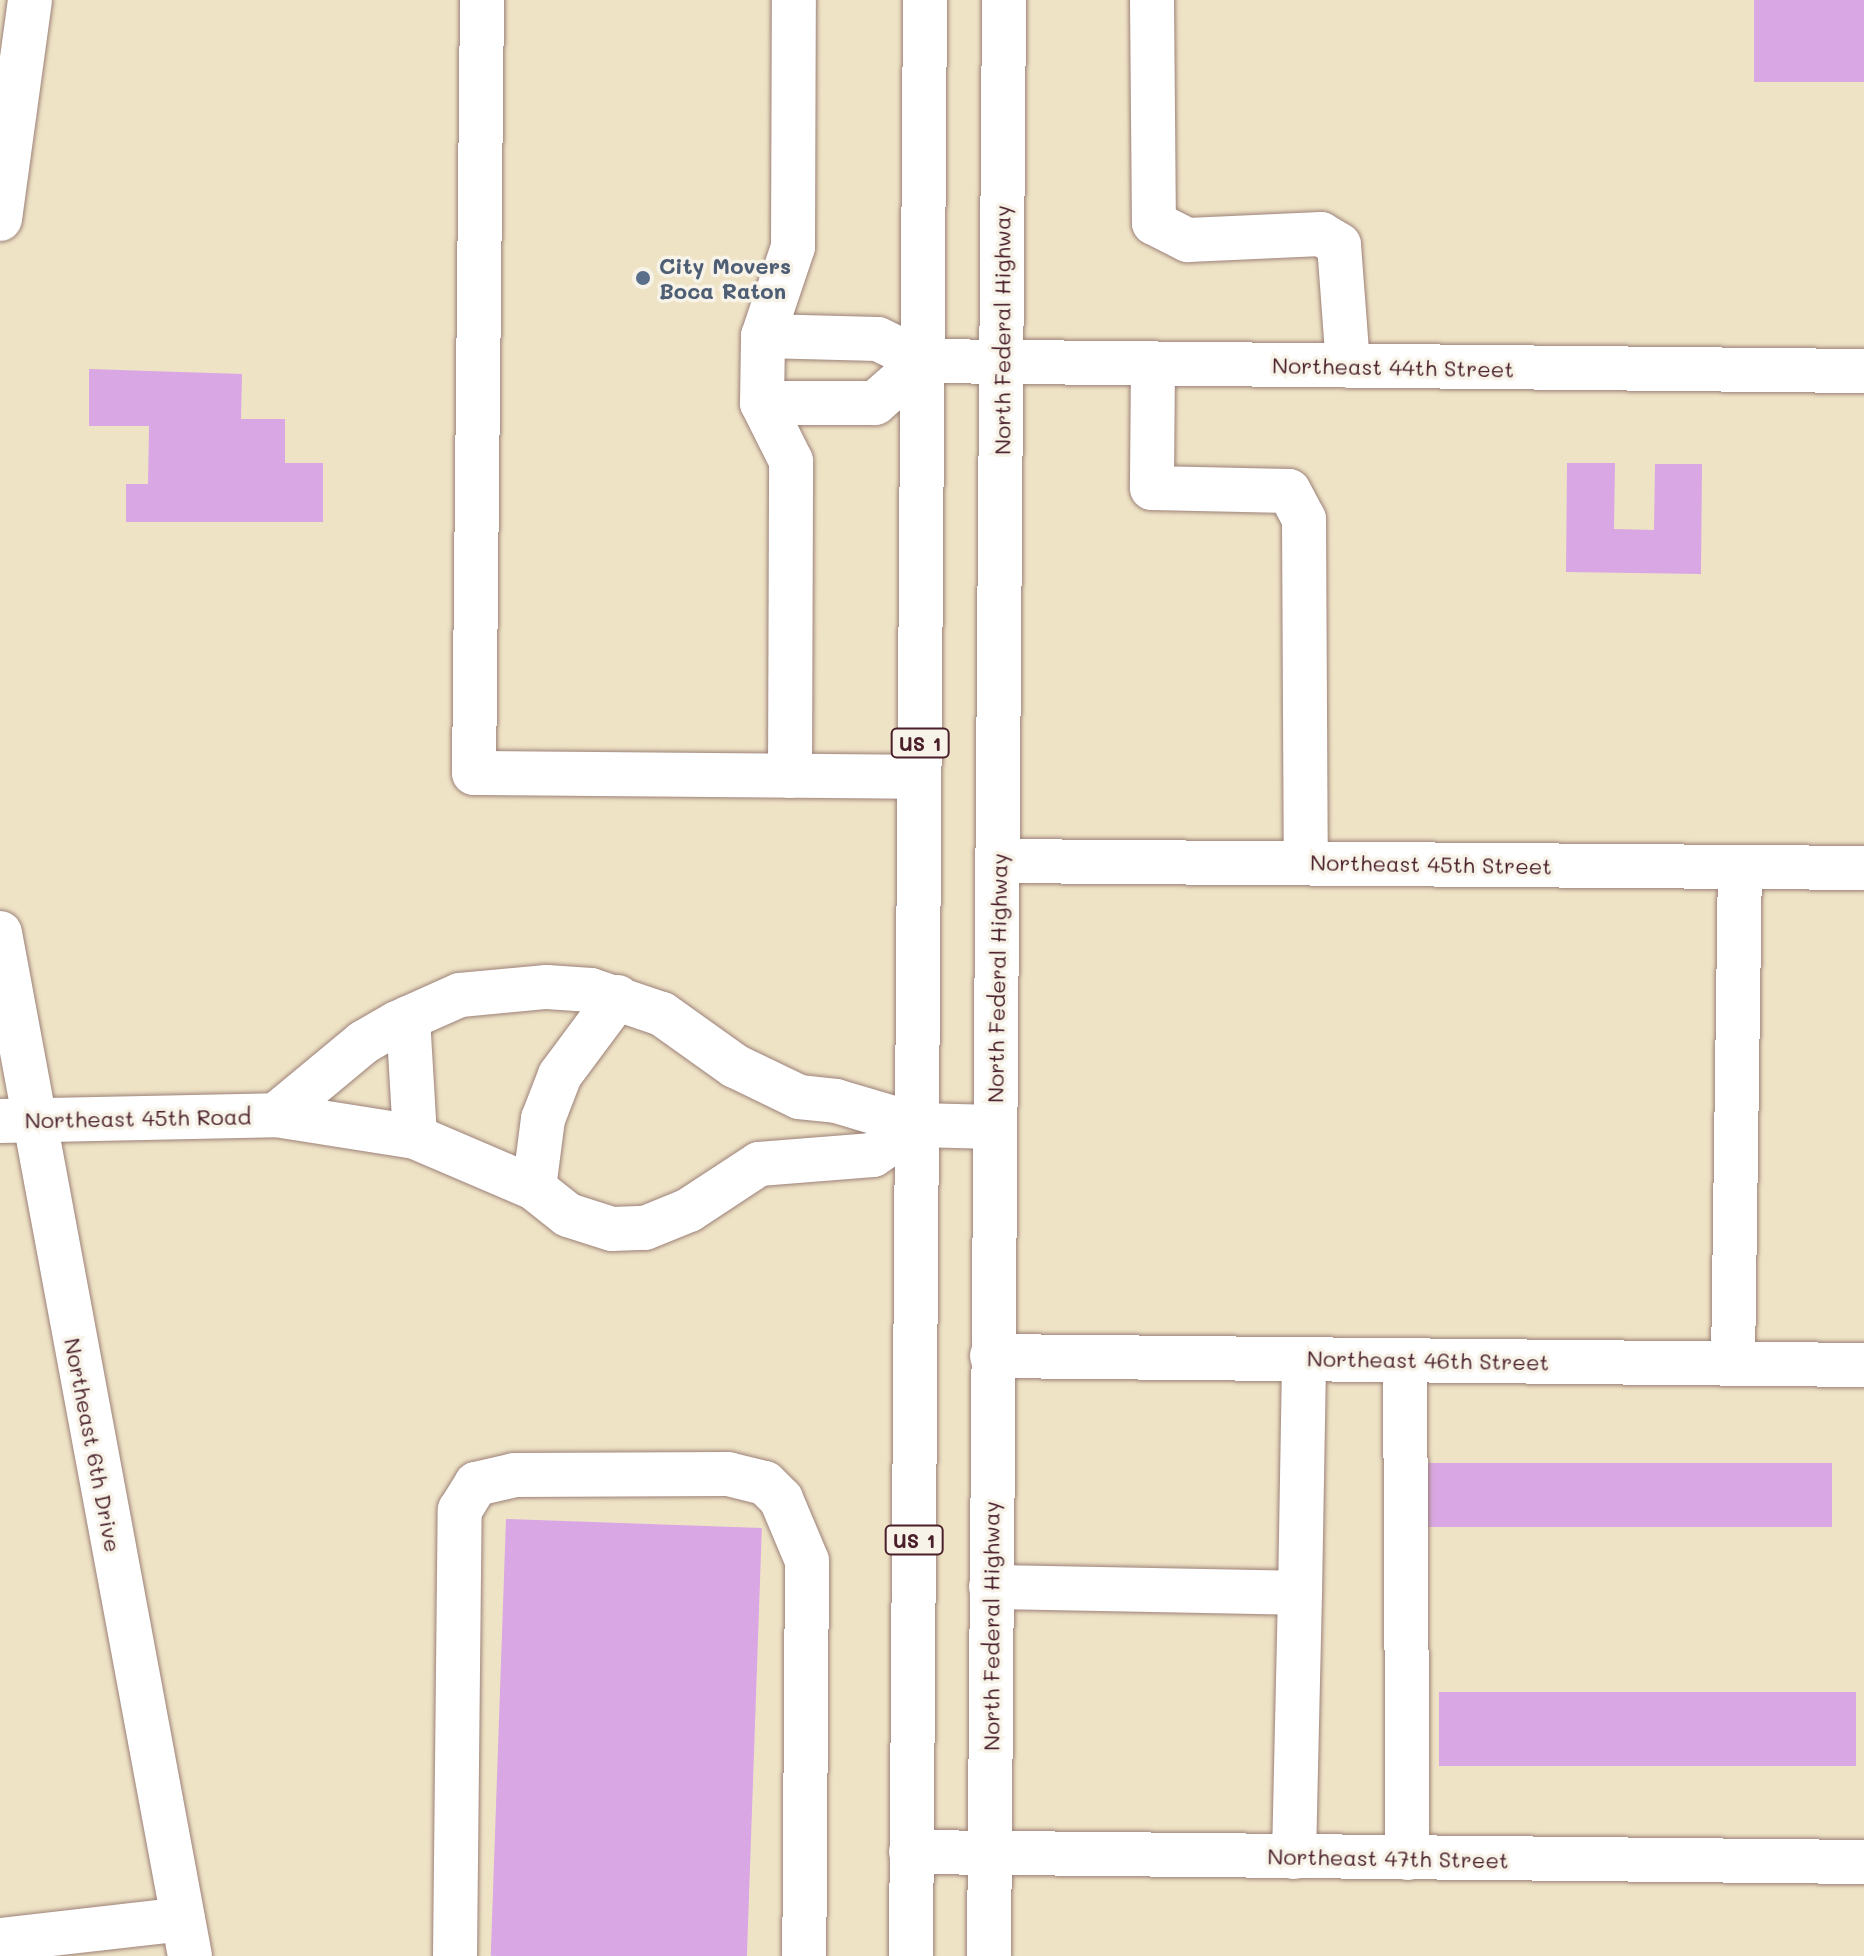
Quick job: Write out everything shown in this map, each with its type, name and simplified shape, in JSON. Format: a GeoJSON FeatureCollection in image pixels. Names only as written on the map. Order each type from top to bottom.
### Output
{"type":"FeatureCollection","features":[{"type":"Feature","properties":{"kind":"street"},"geometry":{"type":"LineString","coordinates":[[0,219],[30,0]]}},
{"type":"Feature","properties":{"kind":"street"},"geometry":{"type":"LineString","coordinates":[[482,0],[474,773],[919,777]]}},
{"type":"Feature","properties":{"kind":"street"},"geometry":{"type":"LineString","coordinates":[[790,776],[791,461],[762,403],[763,336],[793,247],[794,0]]}},
{"type":"Feature","properties":{"kind":"street","name":"US 1"},"geometry":{"type":"LineString","coordinates":[[911,1956],[925,0]]}},
{"type":"Feature","properties":{"kind":"street","name":"North Federal Highway"},"geometry":{"type":"LineString","coordinates":[[989,1956],[1004,0]]}},
{"type":"Feature","properties":{"kind":"street"},"geometry":{"type":"LineString","coordinates":[[1152,0],[1154,223],[1188,240],[1321,234],[1339,245],[1348,366]]}},
{"type":"Feature","properties":{"kind":"street"},"geometry":{"type":"LineString","coordinates":[[762,403],[875,403],[923,361],[878,339],[763,336]]}},
{"type":"Feature","properties":{"kind":"street","name":"Northeast 44th Street"},"geometry":{"type":"LineString","coordinates":[[923,361],[1864,371]]}},
{"type":"Feature","properties":{"kind":"street"},"geometry":{"type":"LineString","coordinates":[[1153,364],[1152,488],[1289,491],[1304,519],[1306,863]]}},
{"type":"Feature","properties":{"kind":"street","name":"Northeast 45th Street"},"geometry":{"type":"LineString","coordinates":[[998,861],[1864,868]]}},
{"type":"Feature","properties":{"kind":"street"},"geometry":{"type":"LineString","coordinates":[[1733,1363],[1740,867]]}},
{"type":"Feature","properties":{"kind":"street","name":"Northeast 6th Drive"},"geometry":{"type":"LineString","coordinates":[[0,933],[16,1121],[187,1938]]}},
{"type":"Feature","properties":{"kind":"street","name":"Northeast 45th Road"},"geometry":{"type":"LineString","coordinates":[[276,1115],[364,1042],[408,1018],[460,995],[547,987],[618,997],[662,1014],[768,1085],[917,1125],[995,1127]]}},
{"type":"Feature","properties":{"kind":"street"},"geometry":{"type":"LineString","coordinates":[[534,1188],[543,1119],[560,1075],[618,997]]}},
{"type":"Feature","properties":{"kind":"street"},"geometry":{"type":"LineString","coordinates":[[408,1018],[415,1137]]}},
{"type":"Feature","properties":{"kind":"street","name":"Northeast 45th Road"},"geometry":{"type":"LineString","coordinates":[[16,1121],[276,1115],[415,1137],[534,1188],[568,1215],[612,1229],[645,1228],[689,1210],[759,1164],[873,1155],[917,1125]]}},
{"type":"Feature","properties":{"kind":"street","name":"Northeast 46th Street"},"geometry":{"type":"LineString","coordinates":[[992,1356],[1864,1365]]}},
{"type":"Feature","properties":{"kind":"street"},"geometry":{"type":"LineString","coordinates":[[1294,1857],[1304,1359]]}},
{"type":"Feature","properties":{"kind":"street"},"geometry":{"type":"LineString","coordinates":[[1405,1360],[1408,1858]]}},
{"type":"Feature","properties":{"kind":"street"},"geometry":{"type":"LineString","coordinates":[[455,1956],[460,1510],[476,1484],[514,1475],[728,1474],[765,1483],[781,1499],[807,1561],[804,1956]]}},
{"type":"Feature","properties":{"kind":"street"},"geometry":{"type":"LineString","coordinates":[[991,1587],[1300,1593]]}},
{"type":"Feature","properties":{"kind":"street","name":"Northeast 47th Street"},"geometry":{"type":"LineString","coordinates":[[911,1852],[1864,1862]]}},
{"type":"Feature","properties":{"kind":"street"},"geometry":{"type":"LineString","coordinates":[[0,1940],[187,1938]]}},
{"type":"Feature","properties":{"kind":"building"},"geometry":{"type":"Polygon","coordinates":[[[1754,0],[1864,0],[1864,82],[1754,82],[1754,0]]]}},
{"type":"Feature","properties":{"kind":"building"},"geometry":{"type":"Polygon","coordinates":[[[89,369],[242,374],[241,419],[285,419],[285,463],[323,463],[323,522],[126,522],[126,484],[148,484],[149,426],[89,426],[89,369]]]}},
{"type":"Feature","properties":{"kind":"building"},"geometry":{"type":"Polygon","coordinates":[[[1567,463],[1615,463],[1614,529],[1654,530],[1655,464],[1702,464],[1701,574],[1566,572],[1567,463]]]}},
{"type":"Feature","properties":{"kind":"building"},"geometry":{"type":"Polygon","coordinates":[[[1424,1463],[1832,1463],[1832,1527],[1424,1527],[1424,1463]]]}},
{"type":"Feature","properties":{"kind":"building"},"geometry":{"type":"Polygon","coordinates":[[[506,1519],[762,1528],[747,1956],[491,1956],[506,1519]]]}},
{"type":"Feature","properties":{"kind":"building"},"geometry":{"type":"Polygon","coordinates":[[[1439,1692],[1856,1692],[1856,1766],[1439,1766],[1439,1692]]]}},
{"type":"Feature","properties":{"kind":"place","name":"City Movers Boca Raton"},"geometry":{"type":"Point","coordinates":[643,278]}}]}
